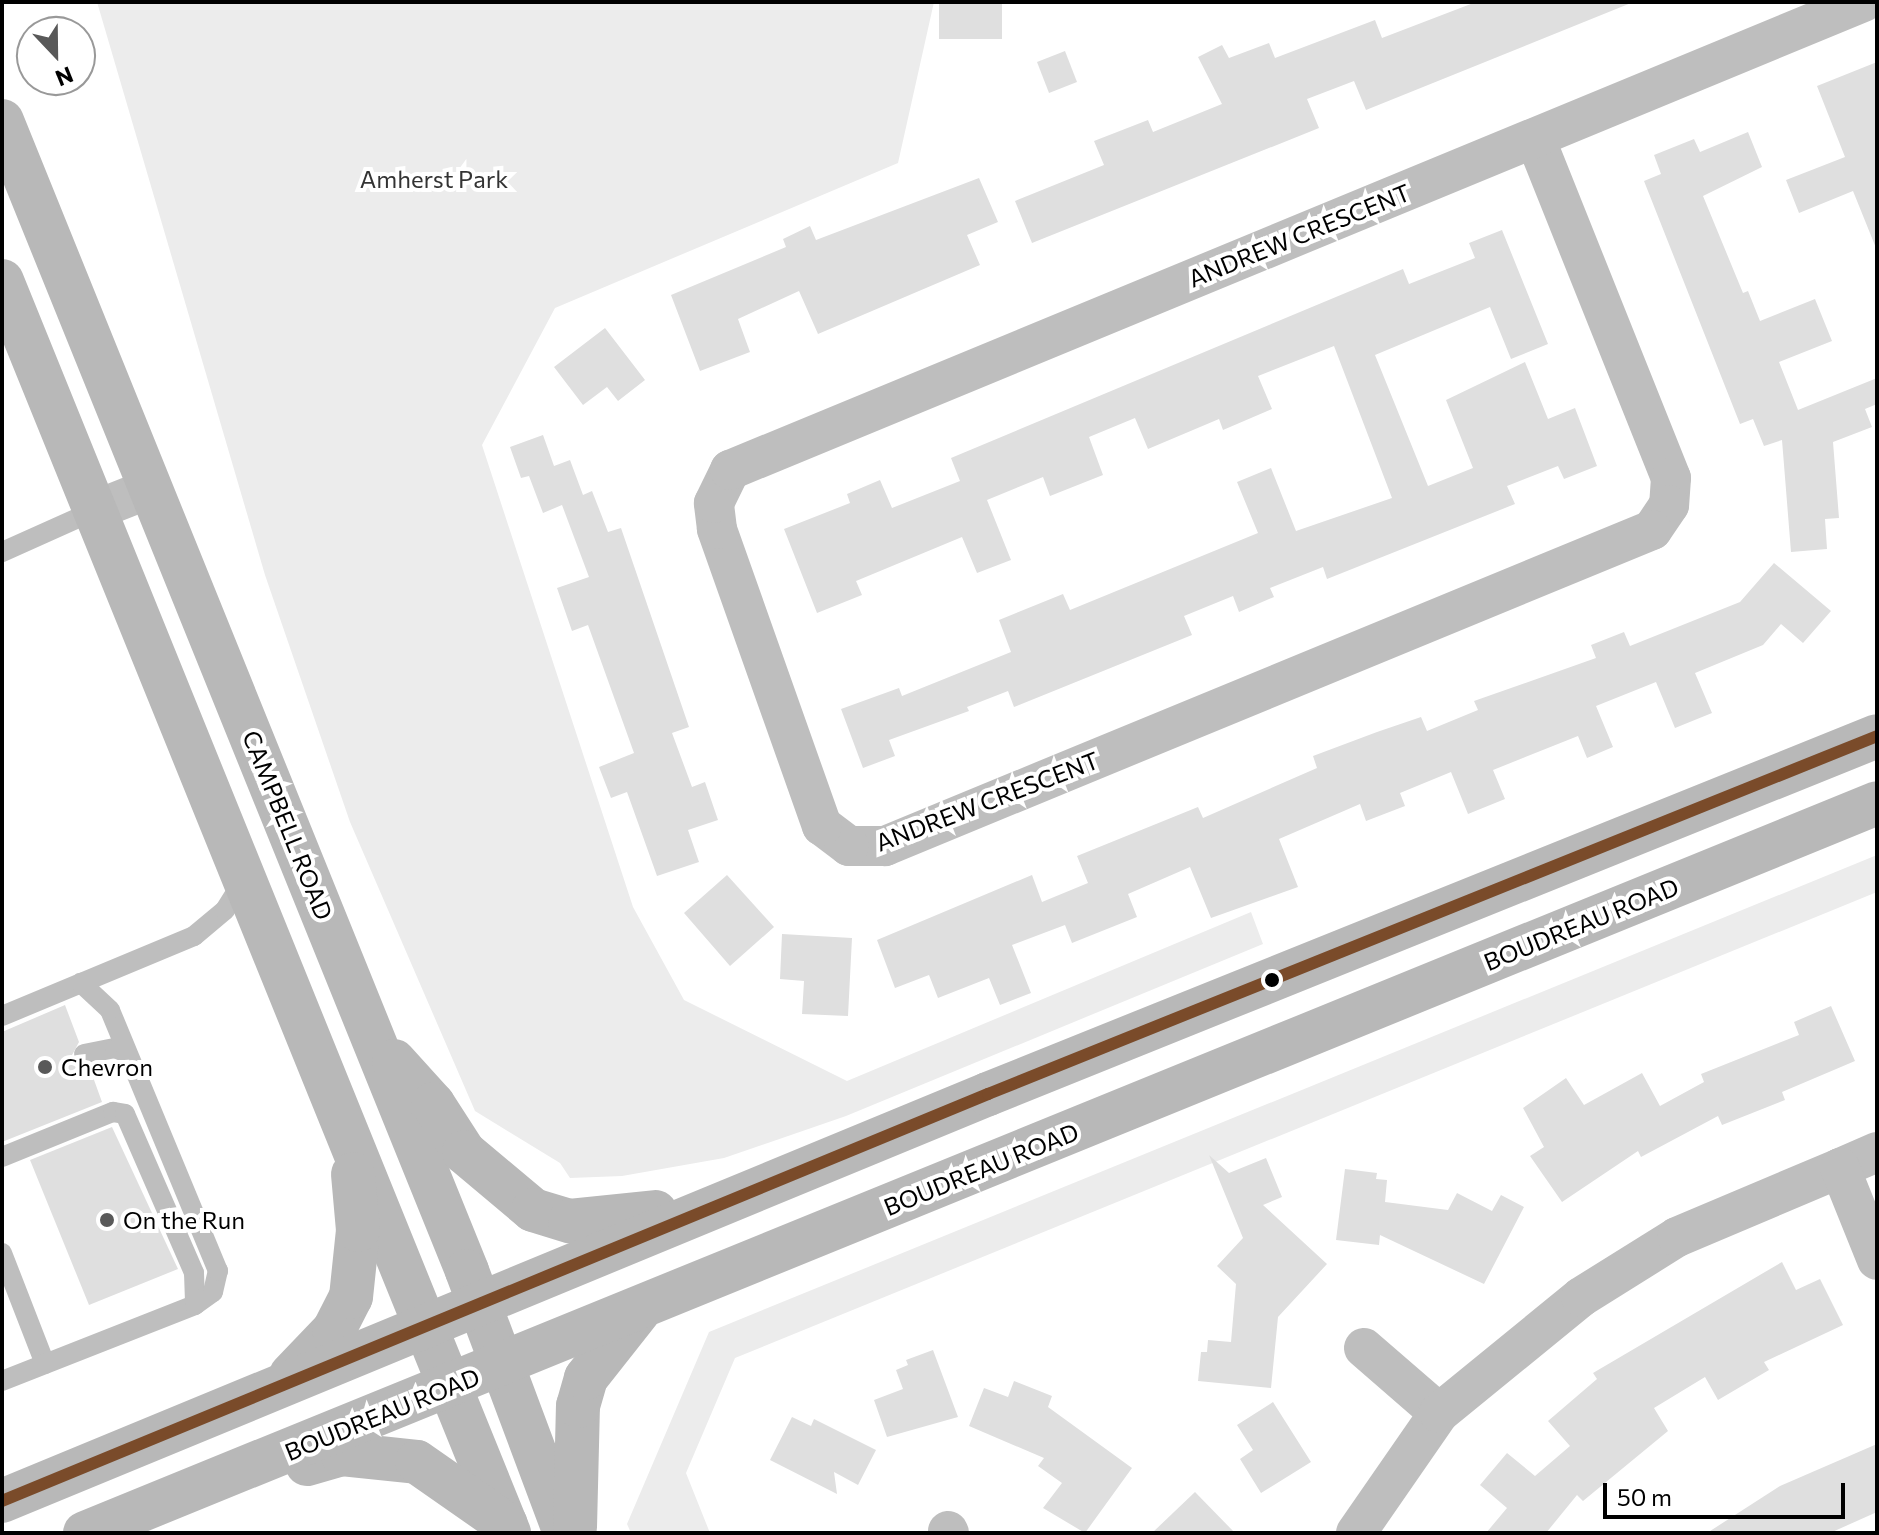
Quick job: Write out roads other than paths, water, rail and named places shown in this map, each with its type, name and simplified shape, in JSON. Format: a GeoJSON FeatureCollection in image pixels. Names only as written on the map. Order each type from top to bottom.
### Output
{"type":"FeatureCollection","features":[{"type":"Feature","properties":{"kind":"main road","name":"CAMPBELL ROAD"},"geometry":{"type":"LineString","coordinates":[[2,121],[375,1040],[503,1365],[565,1533]]}},
{"type":"Feature","properties":{"kind":"main road"},"geometry":{"type":"LineString","coordinates":[[2,281],[349,1127],[508,1529]]}},
{"type":"Feature","properties":{"kind":"main road"},"geometry":{"type":"LineString","coordinates":[[2,1501],[737,1197],[1877,736]]}},
{"type":"Feature","properties":{"kind":"main road","name":"BOUDREAU ROAD"},"geometry":{"type":"LineString","coordinates":[[85,1533],[451,1387],[1877,803]]}},
{"type":"Feature","properties":{"kind":"main road"},"geometry":{"type":"LineString","coordinates":[[375,1040],[433,1104],[464,1152],[533,1210],[570,1221],[615,1220],[737,1197]]}},
{"type":"Feature","properties":{"kind":"main road"},"geometry":{"type":"LineString","coordinates":[[276,1390],[334,1330],[351,1297],[358,1230],[349,1127]]}},
{"type":"Feature","properties":{"kind":"main road"},"geometry":{"type":"LineString","coordinates":[[575,1533],[573,1466],[582,1392],[604,1352],[643,1307]]}},
{"type":"Feature","properties":{"kind":"main road"},"geometry":{"type":"LineString","coordinates":[[166,1501],[342,1454],[382,1456],[417,1462],[508,1529]]}},
{"type":"Feature","properties":{"kind":"street","name":"ANDREW CRESCENT"},"geometry":{"type":"LineString","coordinates":[[1535,138],[1671,478],[1669,505],[1652,530],[885,846],[861,849],[830,835],[811,806],[717,529],[714,503],[730,470],[1863,2]]}},
{"type":"Feature","properties":{"kind":"street"},"geometry":{"type":"LineString","coordinates":[[98,509],[151,488]]}},
{"type":"Feature","properties":{"kind":"street"},"geometry":{"type":"LineString","coordinates":[[1356,1533],[1390,1477],[1439,1413],[1581,1297],[1677,1237],[1877,1152]]}},
{"type":"Feature","properties":{"kind":"street"},"geometry":{"type":"LineString","coordinates":[[1840,1168],[1877,1260]]}},
{"type":"Feature","properties":{"kind":"street"},"geometry":{"type":"LineString","coordinates":[[1364,1348],[1439,1413]]}},
{"type":"Feature","properties":{"kind":"lane"},"geometry":{"type":"LineString","coordinates":[[2,552],[98,509]]}},
{"type":"Feature","properties":{"kind":"lane"},"geometry":{"type":"LineString","coordinates":[[2,1016],[194,936],[225,910],[247,876]]}},
{"type":"Feature","properties":{"kind":"lane"},"geometry":{"type":"LineString","coordinates":[[2,1381],[195,1305],[213,1292],[218,1271],[110,1010],[81,983]]}},
{"type":"Feature","properties":{"kind":"lane"},"geometry":{"type":"LineString","coordinates":[[84,1054],[115,1048],[127,1053]]}},
{"type":"Feature","properties":{"kind":"lane"},"geometry":{"type":"LineString","coordinates":[[2,1157],[113,1112],[125,1114],[194,1273],[195,1305]]}},
{"type":"Feature","properties":{"kind":"lane"},"geometry":{"type":"LineString","coordinates":[[2,1253],[6,1275],[45,1364]]}},
{"type":"Feature","properties":{"kind":"place","name":"Chevron"},"geometry":{"type":"Point","coordinates":[45,1067]}},
{"type":"Feature","properties":{"kind":"place","name":"On the Run"},"geometry":{"type":"Point","coordinates":[107,1220]}},
{"type":"Feature","properties":{"kind":"park label","name":"Amherst Park"},"geometry":{"type":"Point","coordinates":[434,179]}}]}
